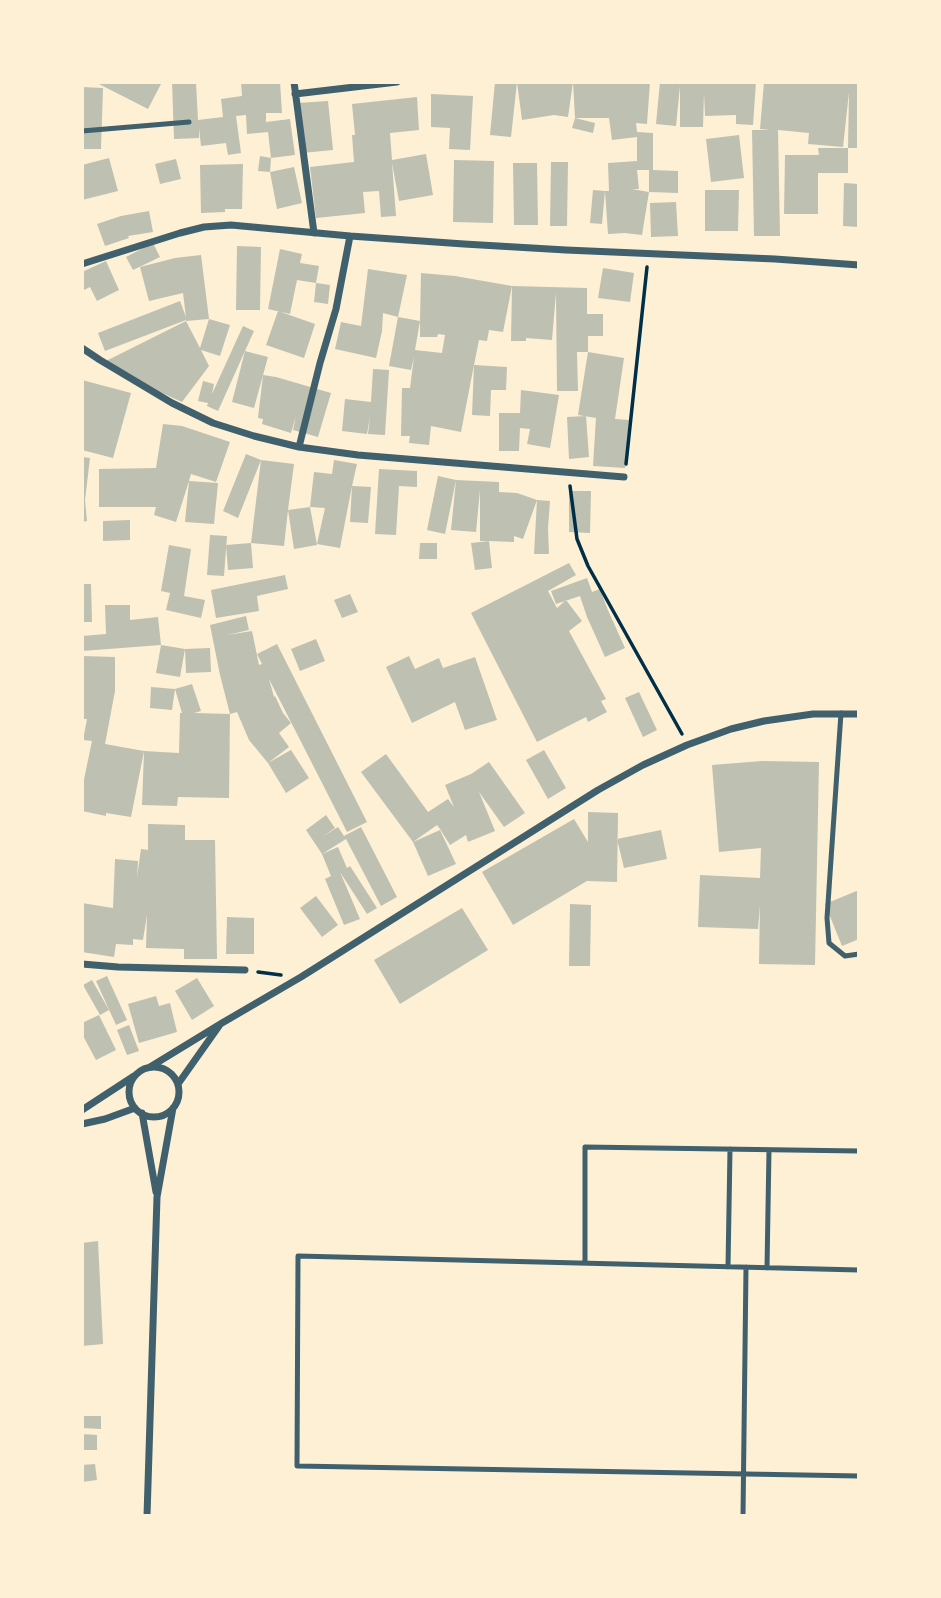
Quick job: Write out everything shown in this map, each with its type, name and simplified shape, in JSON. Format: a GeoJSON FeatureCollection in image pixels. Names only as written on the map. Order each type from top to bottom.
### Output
{"type":"FeatureCollection","features":[{"type":"Feature","properties":{"kind":"street"},"geometry":{"type":"LineString","coordinates":[[294,82],[314,233]]}},
{"type":"Feature","properties":{"kind":"street"},"geometry":{"type":"LineString","coordinates":[[295,94],[397,82]]}},
{"type":"Feature","properties":{"kind":"street"},"geometry":{"type":"LineString","coordinates":[[82,264],[204,227],[241,226],[350,236],[859,265]]}},
{"type":"Feature","properties":{"kind":"street"},"geometry":{"type":"LineString","coordinates":[[299,447],[311,395],[337,309],[350,236]]}},
{"type":"Feature","properties":{"kind":"street"},"geometry":{"type":"LineString","coordinates":[[82,348],[172,403],[213,423],[299,447],[358,455],[624,477]]}},
{"type":"Feature","properties":{"kind":"street"},"geometry":{"type":"LineString","coordinates":[[150,1068],[301,977],[598,790],[643,765],[731,729],[764,721],[813,714],[859,714]]}},
{"type":"Feature","properties":{"kind":"street"},"geometry":{"type":"LineString","coordinates":[[82,964],[245,970]]}},
{"type":"Feature","properties":{"kind":"street"},"geometry":{"type":"LineString","coordinates":[[178,1084],[222,1023]]}},
{"type":"Feature","properties":{"kind":"street"},"geometry":{"type":"LineString","coordinates":[[82,1110],[142,1070],[159,1067],[167,1070],[178,1084],[178,1101],[167,1113],[149,1116],[138,1110],[82,1124]]}},
{"type":"Feature","properties":{"kind":"street"},"geometry":{"type":"LineString","coordinates":[[135,1076],[129,1092],[138,1110],[157,1197]]}},
{"type":"Feature","properties":{"kind":"street"},"geometry":{"type":"LineString","coordinates":[[147,1516],[157,1197],[173,1108]]}},
{"type":"Feature","properties":{"kind":"lane"},"geometry":{"type":"LineString","coordinates":[[82,131],[189,121]]}},
{"type":"Feature","properties":{"kind":"lane"},"geometry":{"type":"LineString","coordinates":[[841,713],[827,918],[829,943],[845,956],[859,954]]}},
{"type":"Feature","properties":{"kind":"lane"},"geometry":{"type":"LineString","coordinates":[[585,1263],[585,1147],[859,1151]]}},
{"type":"Feature","properties":{"kind":"lane"},"geometry":{"type":"LineString","coordinates":[[727,1267],[730,1149]]}},
{"type":"Feature","properties":{"kind":"lane"},"geometry":{"type":"LineString","coordinates":[[767,1268],[769,1150]]}},
{"type":"Feature","properties":{"kind":"lane"},"geometry":{"type":"LineString","coordinates":[[859,1270],[298,1256],[297,1466],[859,1476]]}},
{"type":"Feature","properties":{"kind":"lane"},"geometry":{"type":"LineString","coordinates":[[743,1516],[746,1267]]}},
{"type":"Feature","properties":{"kind":"path"},"geometry":{"type":"LineString","coordinates":[[624,477],[648,254]]}},
{"type":"Feature","properties":{"kind":"path"},"geometry":{"type":"LineString","coordinates":[[568,473],[577,539],[588,566],[680,728],[687,745]]}},
{"type":"Feature","properties":{"kind":"path"},"geometry":{"type":"LineString","coordinates":[[245,970],[301,977]]}},
{"type":"Feature","properties":{"kind":"building"},"geometry":{"type":"Polygon","coordinates":[[[95,82],[162,82],[148,109],[95,82]]]}},
{"type":"Feature","properties":{"kind":"building"},"geometry":{"type":"Polygon","coordinates":[[[172,82],[196,82],[198,120],[223,117],[221,99],[242,96],[241,82],[280,82],[282,113],[266,113],[266,122],[290,119],[295,155],[271,158],[268,132],[247,134],[246,115],[236,116],[241,153],[228,155],[226,143],[201,146],[199,128],[199,138],[174,139],[172,82]]]}},
{"type":"Feature","properties":{"kind":"building"},"geometry":{"type":"Polygon","coordinates":[[[495,82],[517,82],[511,137],[490,135],[495,82]]]}},
{"type":"Feature","properties":{"kind":"building"},"geometry":{"type":"Polygon","coordinates":[[[517,82],[573,82],[568,117],[554,115],[522,120],[517,82]]]}},
{"type":"Feature","properties":{"kind":"building"},"geometry":{"type":"Polygon","coordinates":[[[573,82],[650,82],[647,124],[636,123],[637,132],[653,133],[653,170],[678,171],[678,193],[649,192],[642,235],[608,234],[605,191],[609,191],[608,163],[637,161],[637,137],[612,140],[609,118],[575,118],[573,82]],[[637,170],[639,189],[632,189],[649,192],[649,170],[637,170]]]}},
{"type":"Feature","properties":{"kind":"building"},"geometry":{"type":"Polygon","coordinates":[[[660,82],[756,82],[753,125],[736,124],[736,115],[705,116],[704,93],[703,127],[680,127],[680,86],[676,126],[656,124],[660,82]]]}},
{"type":"Feature","properties":{"kind":"building"},"geometry":{"type":"Polygon","coordinates":[[[764,82],[859,84],[859,148],[848,148],[849,92],[843,147],[808,144],[809,133],[778,130],[780,236],[754,236],[752,130],[770,130],[760,129],[764,82]]]}},
{"type":"Feature","properties":{"kind":"building"},"geometry":{"type":"Polygon","coordinates":[[[82,87],[103,88],[101,149],[82,149],[82,87]]]}},
{"type":"Feature","properties":{"kind":"building"},"geometry":{"type":"Polygon","coordinates":[[[431,94],[473,96],[470,150],[449,149],[450,128],[431,127],[431,94]]]}},
{"type":"Feature","properties":{"kind":"building"},"geometry":{"type":"Polygon","coordinates":[[[417,97],[419,130],[390,133],[392,160],[426,154],[433,195],[399,201],[392,163],[396,216],[381,217],[379,191],[363,192],[365,213],[316,218],[310,167],[354,162],[352,104],[417,97]]]}},
{"type":"Feature","properties":{"kind":"building"},"geometry":{"type":"Polygon","coordinates":[[[328,101],[333,150],[302,153],[298,103],[328,101]]]}},
{"type":"Feature","properties":{"kind":"building"},"geometry":{"type":"Polygon","coordinates":[[[575,118],[595,123],[593,133],[572,128],[575,118]]]}},
{"type":"Feature","properties":{"kind":"building"},"geometry":{"type":"Polygon","coordinates":[[[739,135],[744,178],[711,182],[706,139],[739,135]]]}},
{"type":"Feature","properties":{"kind":"building"},"geometry":{"type":"Polygon","coordinates":[[[818,148],[848,148],[848,173],[818,173],[818,214],[784,214],[785,155],[819,155],[818,148]]]}},
{"type":"Feature","properties":{"kind":"building"},"geometry":{"type":"Polygon","coordinates":[[[260,156],[271,158],[270,172],[258,171],[260,156]]]}},
{"type":"Feature","properties":{"kind":"building"},"geometry":{"type":"Polygon","coordinates":[[[109,158],[118,191],[82,200],[82,165],[109,158]]]}},
{"type":"Feature","properties":{"kind":"building"},"geometry":{"type":"Polygon","coordinates":[[[176,159],[181,179],[160,184],[155,164],[176,159]]]}},
{"type":"Feature","properties":{"kind":"building"},"geometry":{"type":"Polygon","coordinates":[[[454,160],[494,161],[493,223],[453,222],[454,160]]]}},
{"type":"Feature","properties":{"kind":"building"},"geometry":{"type":"Polygon","coordinates":[[[551,162],[568,162],[567,226],[550,226],[551,162]]]}},
{"type":"Feature","properties":{"kind":"building"},"geometry":{"type":"Polygon","coordinates":[[[513,163],[537,163],[538,225],[514,225],[513,163]]]}},
{"type":"Feature","properties":{"kind":"building"},"geometry":{"type":"Polygon","coordinates":[[[243,164],[242,209],[201,213],[200,165],[243,164]]]}},
{"type":"Feature","properties":{"kind":"building"},"geometry":{"type":"Polygon","coordinates":[[[294,167],[302,203],[277,209],[270,172],[294,167]]]}},
{"type":"Feature","properties":{"kind":"building"},"geometry":{"type":"Polygon","coordinates":[[[844,183],[859,184],[859,227],[843,226],[844,183]]]}},
{"type":"Feature","properties":{"kind":"building"},"geometry":{"type":"Polygon","coordinates":[[[593,190],[605,191],[602,224],[590,223],[593,190]]]}},
{"type":"Feature","properties":{"kind":"building"},"geometry":{"type":"Polygon","coordinates":[[[705,190],[739,190],[738,231],[705,231],[705,190]]]}},
{"type":"Feature","properties":{"kind":"building"},"geometry":{"type":"Polygon","coordinates":[[[676,202],[678,236],[651,237],[650,203],[676,202]]]}},
{"type":"Feature","properties":{"kind":"building"},"geometry":{"type":"Polygon","coordinates":[[[149,211],[153,232],[128,236],[129,238],[105,246],[97,224],[149,211]]]}},
{"type":"Feature","properties":{"kind":"building"},"geometry":{"type":"Polygon","coordinates":[[[153,243],[160,257],[133,270],[126,257],[153,243]]]}},
{"type":"Feature","properties":{"kind":"building"},"geometry":{"type":"Polygon","coordinates":[[[237,246],[261,247],[260,310],[236,310],[237,246]]]}},
{"type":"Feature","properties":{"kind":"building"},"geometry":{"type":"Polygon","coordinates":[[[280,249],[302,254],[300,263],[319,266],[316,283],[297,280],[290,314],[268,309],[280,249]]]}},
{"type":"Feature","properties":{"kind":"building"},"geometry":{"type":"Polygon","coordinates":[[[201,255],[209,319],[186,321],[105,351],[98,333],[180,301],[186,317],[183,293],[149,301],[140,267],[201,255]]]}},
{"type":"Feature","properties":{"kind":"building"},"geometry":{"type":"Polygon","coordinates":[[[106,261],[119,290],[97,301],[90,287],[82,291],[82,272],[106,261]]]}},
{"type":"Feature","properties":{"kind":"building"},"geometry":{"type":"Polygon","coordinates":[[[603,268],[634,273],[630,302],[598,298],[603,268]]]}},
{"type":"Feature","properties":{"kind":"building"},"geometry":{"type":"Polygon","coordinates":[[[368,269],[407,275],[398,317],[383,313],[376,358],[335,349],[341,322],[361,326],[368,269]]]}},
{"type":"Feature","properties":{"kind":"building"},"geometry":{"type":"Polygon","coordinates":[[[421,273],[512,286],[503,332],[489,330],[487,341],[479,340],[461,432],[431,426],[429,445],[409,443],[410,436],[401,436],[402,388],[410,388],[414,357],[411,370],[389,366],[398,317],[420,321],[421,273]],[[420,321],[415,350],[442,353],[445,335],[420,337],[420,321]]]}},
{"type":"Feature","properties":{"kind":"building"},"geometry":{"type":"Polygon","coordinates":[[[316,283],[330,285],[328,304],[314,302],[316,283]]]}},
{"type":"Feature","properties":{"kind":"building"},"geometry":{"type":"Polygon","coordinates":[[[512,286],[587,288],[587,314],[603,314],[603,336],[588,336],[588,352],[577,352],[578,391],[557,391],[556,293],[552,340],[526,338],[526,341],[511,341],[512,286]]]}},
{"type":"Feature","properties":{"kind":"building"},"geometry":{"type":"Polygon","coordinates":[[[278,311],[315,324],[304,358],[266,345],[278,311]]]}},
{"type":"Feature","properties":{"kind":"building"},"geometry":{"type":"Polygon","coordinates":[[[209,319],[230,325],[220,356],[201,350],[209,366],[182,402],[153,389],[106,361],[186,321],[200,348],[209,319]]]}},
{"type":"Feature","properties":{"kind":"building"},"geometry":{"type":"Polygon","coordinates":[[[243,326],[254,331],[218,411],[207,406],[208,403],[198,401],[203,381],[214,384],[212,394],[243,326]]]}},
{"type":"Feature","properties":{"kind":"building"},"geometry":{"type":"Polygon","coordinates":[[[245,351],[268,357],[254,408],[232,402],[245,351]]]}},
{"type":"Feature","properties":{"kind":"building"},"geometry":{"type":"Polygon","coordinates":[[[588,352],[624,358],[615,419],[629,420],[625,468],[593,466],[596,418],[578,415],[588,352]]]}},
{"type":"Feature","properties":{"kind":"building"},"geometry":{"type":"Polygon","coordinates":[[[474,365],[507,367],[506,390],[491,390],[490,416],[472,415],[474,365]]]}},
{"type":"Feature","properties":{"kind":"building"},"geometry":{"type":"Polygon","coordinates":[[[373,369],[389,370],[385,435],[368,434],[370,416],[367,434],[342,431],[345,399],[371,402],[373,369]]]}},
{"type":"Feature","properties":{"kind":"building"},"geometry":{"type":"Polygon","coordinates":[[[263,375],[331,393],[318,437],[293,430],[296,416],[291,433],[262,424],[263,419],[258,418],[263,375]]]}},
{"type":"Feature","properties":{"kind":"building"},"geometry":{"type":"Polygon","coordinates":[[[82,380],[131,393],[113,458],[82,450],[82,380]]]}},
{"type":"Feature","properties":{"kind":"building"},"geometry":{"type":"Polygon","coordinates":[[[521,390],[559,395],[550,448],[527,444],[530,429],[520,428],[519,451],[499,451],[499,413],[520,413],[521,390]]]}},
{"type":"Feature","properties":{"kind":"building"},"geometry":{"type":"Polygon","coordinates":[[[586,416],[589,457],[569,459],[567,417],[586,416]]]}},
{"type":"Feature","properties":{"kind":"building"},"geometry":{"type":"Polygon","coordinates":[[[163,424],[182,426],[230,442],[216,482],[191,474],[176,522],[154,515],[156,507],[99,507],[99,469],[156,468],[163,424]]]}},
{"type":"Feature","properties":{"kind":"building"},"geometry":{"type":"Polygon","coordinates":[[[246,454],[261,460],[238,518],[223,511],[246,454]]]}},
{"type":"Feature","properties":{"kind":"building"},"geometry":{"type":"Polygon","coordinates":[[[82,457],[90,458],[85,500],[87,521],[82,522],[82,457]]]}},
{"type":"Feature","properties":{"kind":"building"},"geometry":{"type":"Polygon","coordinates":[[[261,460],[294,464],[284,546],[251,543],[261,460]]]}},
{"type":"Feature","properties":{"kind":"building"},"geometry":{"type":"Polygon","coordinates":[[[334,460],[357,464],[340,548],[317,544],[325,508],[310,507],[314,472],[332,474],[334,460]]]}},
{"type":"Feature","properties":{"kind":"building"},"geometry":{"type":"Polygon","coordinates":[[[379,469],[417,471],[417,487],[399,486],[396,535],[375,534],[379,469]]]}},
{"type":"Feature","properties":{"kind":"building"},"geometry":{"type":"Polygon","coordinates":[[[438,476],[456,480],[445,534],[427,530],[438,476]]]}},
{"type":"Feature","properties":{"kind":"building"},"geometry":{"type":"Polygon","coordinates":[[[456,480],[499,482],[499,492],[517,493],[537,500],[523,539],[514,536],[514,542],[480,541],[480,490],[476,532],[451,530],[456,480]]]}},
{"type":"Feature","properties":{"kind":"building"},"geometry":{"type":"Polygon","coordinates":[[[189,481],[218,483],[214,524],[185,522],[189,481]]]}},
{"type":"Feature","properties":{"kind":"building"},"geometry":{"type":"Polygon","coordinates":[[[352,486],[371,487],[368,523],[350,522],[352,486]]]}},
{"type":"Feature","properties":{"kind":"building"},"geometry":{"type":"Polygon","coordinates":[[[569,491],[591,491],[590,533],[569,532],[569,491]]]}},
{"type":"Feature","properties":{"kind":"building"},"geometry":{"type":"Polygon","coordinates":[[[537,500],[550,501],[549,554],[534,554],[537,500]]]}},
{"type":"Feature","properties":{"kind":"building"},"geometry":{"type":"Polygon","coordinates":[[[310,507],[317,545],[294,549],[288,510],[310,507]]]}},
{"type":"Feature","properties":{"kind":"building"},"geometry":{"type":"Polygon","coordinates":[[[130,520],[130,540],[103,541],[103,521],[130,520]]]}},
{"type":"Feature","properties":{"kind":"building"},"geometry":{"type":"Polygon","coordinates":[[[210,535],[227,536],[224,576],[207,575],[210,535]]]}},
{"type":"Feature","properties":{"kind":"building"},"geometry":{"type":"Polygon","coordinates":[[[489,541],[492,568],[475,570],[471,543],[489,541]]]}},
{"type":"Feature","properties":{"kind":"building"},"geometry":{"type":"Polygon","coordinates":[[[251,543],[253,568],[228,570],[226,545],[251,543]]]}},
{"type":"Feature","properties":{"kind":"building"},"geometry":{"type":"Polygon","coordinates":[[[420,543],[437,543],[437,559],[419,559],[420,543]]]}},
{"type":"Feature","properties":{"kind":"building"},"geometry":{"type":"Polygon","coordinates":[[[169,545],[191,549],[184,596],[205,600],[201,618],[166,610],[170,593],[161,591],[169,545]]]}},
{"type":"Feature","properties":{"kind":"building"},"geometry":{"type":"Polygon","coordinates":[[[569,563],[576,575],[548,591],[557,608],[566,600],[582,621],[569,631],[606,699],[601,701],[607,712],[588,722],[586,717],[537,742],[471,613],[569,563]]]}},
{"type":"Feature","properties":{"kind":"building"},"geometry":{"type":"Polygon","coordinates":[[[285,575],[288,589],[257,596],[259,611],[216,618],[211,590],[285,575]]]}},
{"type":"Feature","properties":{"kind":"building"},"geometry":{"type":"Polygon","coordinates":[[[587,578],[592,592],[600,589],[625,648],[605,657],[580,596],[556,604],[551,591],[587,578]]]}},
{"type":"Feature","properties":{"kind":"building"},"geometry":{"type":"Polygon","coordinates":[[[82,584],[91,584],[92,622],[82,622],[82,584]]]}},
{"type":"Feature","properties":{"kind":"building"},"geometry":{"type":"Polygon","coordinates":[[[350,594],[358,612],[342,618],[334,600],[350,594]]]}},
{"type":"Feature","properties":{"kind":"building"},"geometry":{"type":"Polygon","coordinates":[[[105,605],[130,605],[130,620],[158,617],[161,645],[82,651],[82,636],[106,634],[105,605]]]}},
{"type":"Feature","properties":{"kind":"building"},"geometry":{"type":"Polygon","coordinates":[[[246,616],[249,630],[227,635],[252,631],[259,665],[262,664],[257,654],[277,644],[367,822],[347,832],[269,679],[274,697],[291,723],[279,733],[289,747],[268,763],[249,740],[237,712],[230,714],[210,625],[246,616]]]}},
{"type":"Feature","properties":{"kind":"building"},"geometry":{"type":"Polygon","coordinates":[[[316,639],[325,661],[300,671],[291,649],[316,639]]]}},
{"type":"Feature","properties":{"kind":"building"},"geometry":{"type":"Polygon","coordinates":[[[161,645],[185,649],[180,677],[156,673],[161,645]]]}},
{"type":"Feature","properties":{"kind":"building"},"geometry":{"type":"Polygon","coordinates":[[[210,648],[211,672],[186,673],[185,649],[210,648]]]}},
{"type":"Feature","properties":{"kind":"building"},"geometry":{"type":"Polygon","coordinates":[[[82,656],[115,657],[115,691],[105,744],[144,751],[131,817],[82,811],[82,789],[92,741],[83,740],[87,719],[82,719],[82,656]]]}},
{"type":"Feature","properties":{"kind":"building"},"geometry":{"type":"Polygon","coordinates":[[[409,656],[415,669],[439,658],[443,668],[475,657],[497,720],[465,730],[455,702],[412,723],[386,667],[409,656]]]}},
{"type":"Feature","properties":{"kind":"building"},"geometry":{"type":"Polygon","coordinates":[[[192,684],[201,711],[194,713],[230,714],[229,798],[178,797],[177,806],[142,805],[144,751],[179,753],[182,713],[175,689],[192,684]]]}},
{"type":"Feature","properties":{"kind":"building"},"geometry":{"type":"Polygon","coordinates":[[[151,687],[175,689],[172,710],[150,708],[151,687]]]}},
{"type":"Feature","properties":{"kind":"building"},"geometry":{"type":"Polygon","coordinates":[[[639,692],[657,730],[643,737],[625,698],[639,692]]]}},
{"type":"Feature","properties":{"kind":"building"},"geometry":{"type":"Polygon","coordinates":[[[291,750],[309,778],[286,793],[268,763],[291,750]]]}},
{"type":"Feature","properties":{"kind":"building"},"geometry":{"type":"Polygon","coordinates":[[[544,750],[566,788],[548,799],[526,760],[544,750]]]}},
{"type":"Feature","properties":{"kind":"building"},"geometry":{"type":"Polygon","coordinates":[[[386,754],[428,812],[448,799],[454,807],[445,785],[471,774],[489,762],[525,813],[504,827],[479,792],[495,831],[468,842],[466,835],[450,845],[437,825],[413,842],[361,772],[386,754]]]}},
{"type":"Feature","properties":{"kind":"building"},"geometry":{"type":"Polygon","coordinates":[[[762,761],[819,762],[815,965],[759,964],[760,905],[758,929],[698,927],[700,875],[760,878],[761,848],[719,852],[712,765],[762,761]]]}},
{"type":"Feature","properties":{"kind":"building"},"geometry":{"type":"Polygon","coordinates":[[[588,812],[618,813],[617,882],[587,881],[513,925],[482,872],[574,819],[588,842],[588,812]]]}},
{"type":"Feature","properties":{"kind":"building"},"geometry":{"type":"Polygon","coordinates":[[[326,815],[335,828],[322,837],[338,827],[344,836],[361,827],[397,897],[381,906],[346,839],[322,854],[306,830],[326,815]]]}},
{"type":"Feature","properties":{"kind":"building"},"geometry":{"type":"Polygon","coordinates":[[[148,824],[185,825],[185,840],[215,840],[217,959],[184,959],[184,949],[146,948],[147,915],[143,940],[133,939],[133,945],[116,944],[114,957],[82,952],[82,903],[113,908],[115,859],[138,861],[137,877],[141,849],[148,850],[148,824]]]}},
{"type":"Feature","properties":{"kind":"building"},"geometry":{"type":"Polygon","coordinates":[[[440,830],[456,864],[428,876],[413,842],[440,830]]]}},
{"type":"Feature","properties":{"kind":"building"},"geometry":{"type":"Polygon","coordinates":[[[661,830],[667,859],[624,868],[617,839],[661,830]]]}},
{"type":"Feature","properties":{"kind":"building"},"geometry":{"type":"Polygon","coordinates":[[[338,847],[347,868],[350,866],[377,908],[367,914],[340,872],[360,919],[344,925],[325,879],[331,876],[322,854],[338,847]]]}},
{"type":"Feature","properties":{"kind":"building"},"geometry":{"type":"Polygon","coordinates":[[[859,890],[859,939],[842,946],[825,904],[859,890]]]}},
{"type":"Feature","properties":{"kind":"building"},"geometry":{"type":"Polygon","coordinates":[[[316,896],[338,925],[322,937],[300,908],[316,896]]]}},
{"type":"Feature","properties":{"kind":"building"},"geometry":{"type":"Polygon","coordinates":[[[570,904],[591,905],[590,966],[569,966],[570,904]]]}},
{"type":"Feature","properties":{"kind":"building"},"geometry":{"type":"Polygon","coordinates":[[[462,908],[488,950],[400,1004],[374,960],[462,908]]]}},
{"type":"Feature","properties":{"kind":"building"},"geometry":{"type":"Polygon","coordinates":[[[227,917],[254,918],[254,954],[226,954],[227,917]]]}},
{"type":"Feature","properties":{"kind":"building"},"geometry":{"type":"Polygon","coordinates":[[[107,976],[127,1020],[116,1025],[96,981],[107,976]]]}},
{"type":"Feature","properties":{"kind":"building"},"geometry":{"type":"Polygon","coordinates":[[[197,978],[214,1006],[192,1020],[175,991],[197,978]]]}},
{"type":"Feature","properties":{"kind":"building"},"geometry":{"type":"Polygon","coordinates":[[[92,980],[109,1010],[100,1015],[83,985],[92,980]]]}},
{"type":"Feature","properties":{"kind":"building"},"geometry":{"type":"Polygon","coordinates":[[[156,996],[159,1006],[170,1003],[177,1032],[139,1043],[128,1004],[156,996]]]}},
{"type":"Feature","properties":{"kind":"building"},"geometry":{"type":"Polygon","coordinates":[[[99,1015],[116,1050],[96,1060],[82,1034],[82,1023],[99,1015]]]}},
{"type":"Feature","properties":{"kind":"building"},"geometry":{"type":"Polygon","coordinates":[[[129,1025],[139,1051],[127,1055],[117,1030],[129,1025]]]}},
{"type":"Feature","properties":{"kind":"building"},"geometry":{"type":"Polygon","coordinates":[[[98,1241],[103,1344],[82,1346],[82,1243],[98,1241]]]}},
{"type":"Feature","properties":{"kind":"building"},"geometry":{"type":"Polygon","coordinates":[[[82,1416],[101,1416],[101,1429],[82,1428],[82,1416]]]}},
{"type":"Feature","properties":{"kind":"building"},"geometry":{"type":"Polygon","coordinates":[[[82,1434],[97,1435],[97,1450],[82,1450],[82,1434]]]}},
{"type":"Feature","properties":{"kind":"building"},"geometry":{"type":"Polygon","coordinates":[[[95,1464],[97,1480],[82,1482],[82,1465],[95,1464]]]}}]}
